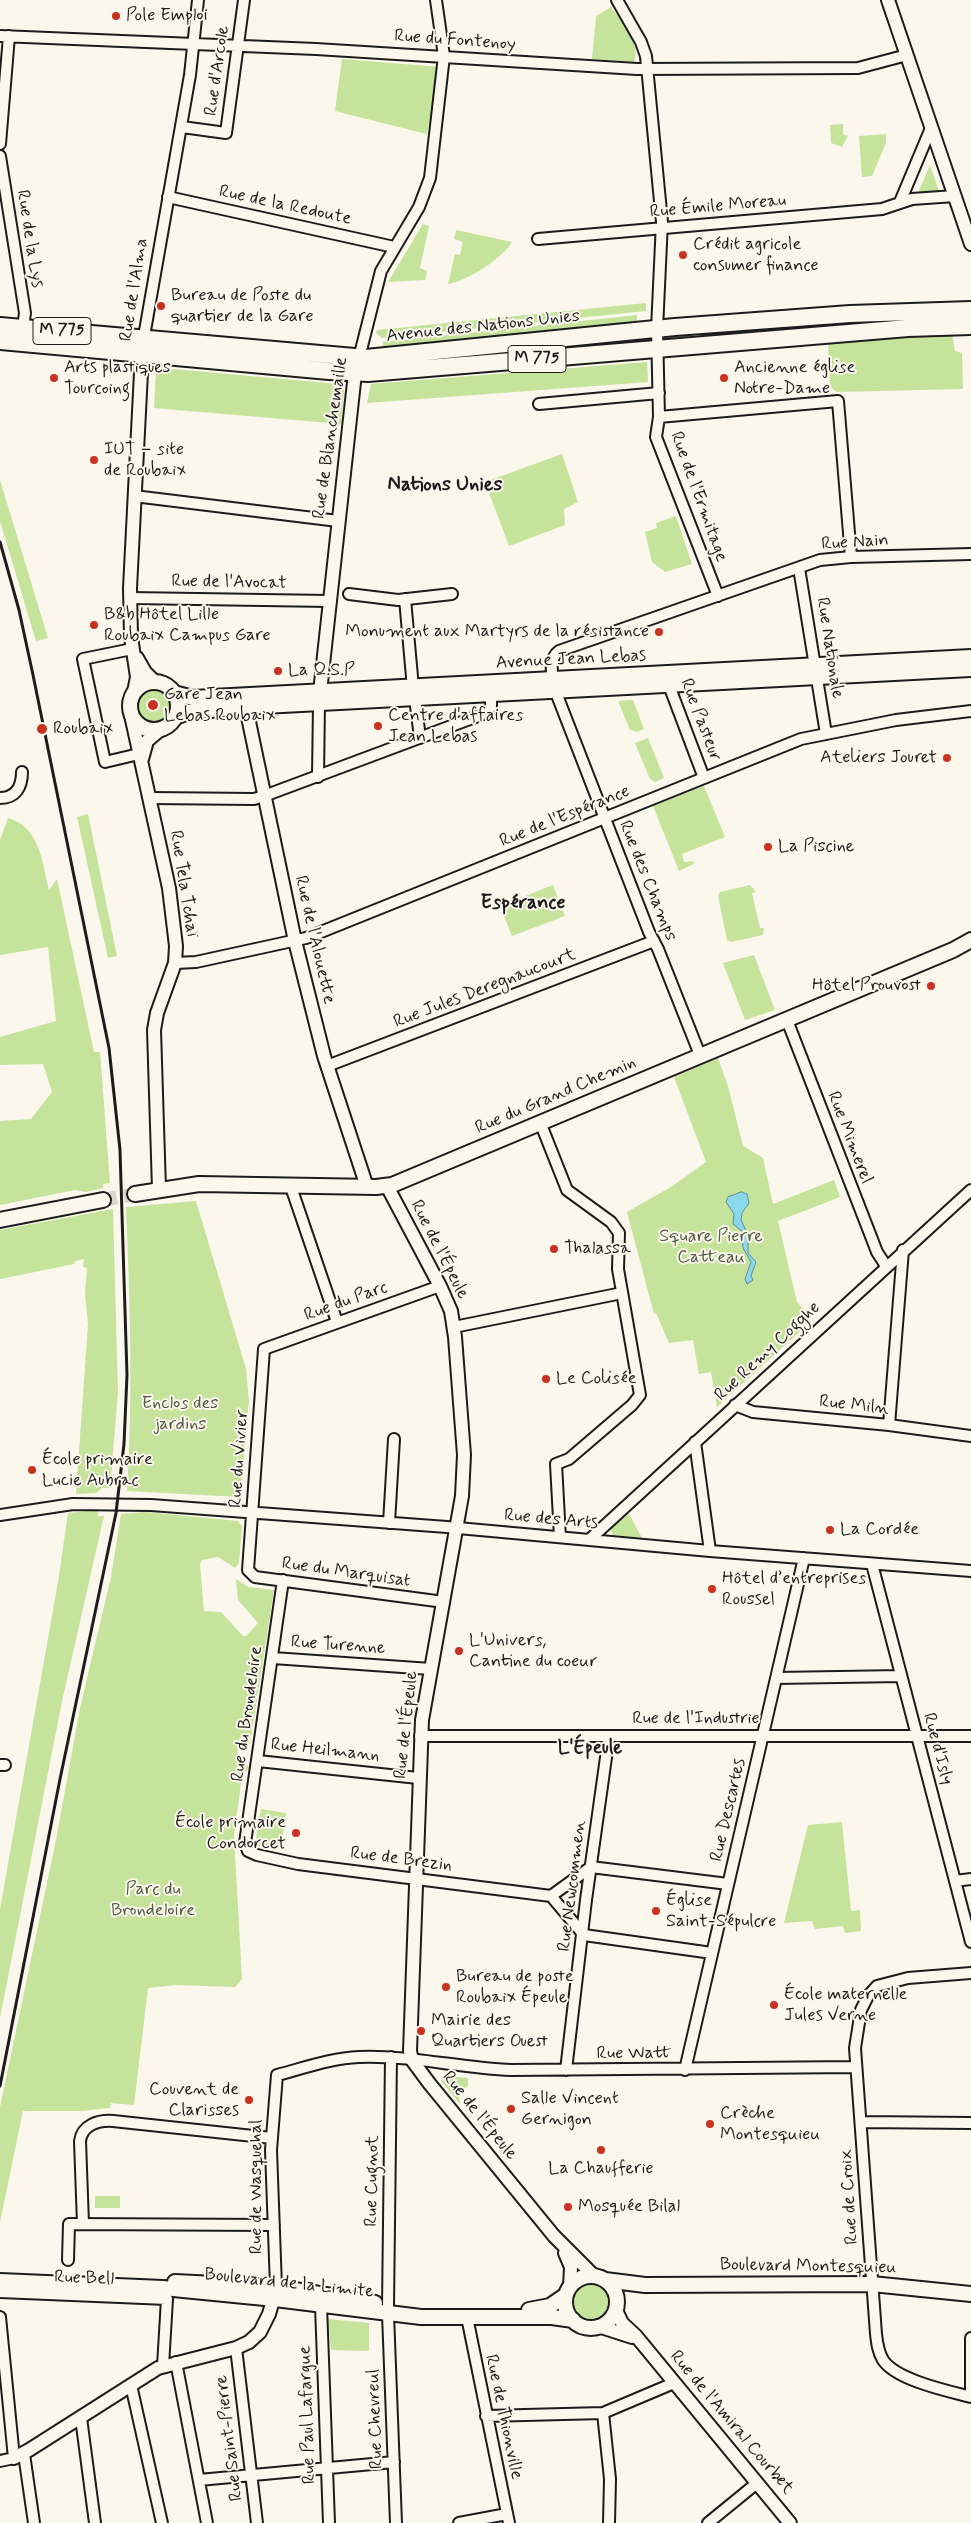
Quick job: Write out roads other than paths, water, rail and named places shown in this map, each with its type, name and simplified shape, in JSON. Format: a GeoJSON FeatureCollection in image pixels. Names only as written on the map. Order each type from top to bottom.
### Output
{"type":"FeatureCollection","features":[{"type":"Feature","properties":{"kind":"main road","name":"Avenue des Nations Unies"},"geometry":{"type":"LineString","coordinates":[[357,366],[657,329],[850,314],[971,310]]}},
{"type":"Feature","properties":{"kind":"main road","name":"Avenue des Nations Unies"},"geometry":{"type":"LineString","coordinates":[[0,326],[23,327],[143,346]]}},
{"type":"Feature","properties":{"kind":"main road","name":"Avenue des Nations Unies"},"geometry":{"type":"LineString","coordinates":[[0,341],[143,346],[357,366],[657,349],[971,326]]}},
{"type":"Feature","properties":{"kind":"main road","name":"Avenue Jean Lebas"},"geometry":{"type":"LineString","coordinates":[[175,717],[188,712],[245,702],[816,671],[971,657]]}},
{"type":"Feature","properties":{"kind":"main road","name":"Avenue Jean Lebas"},"geometry":{"type":"LineString","coordinates":[[816,671],[971,669]]}},
{"type":"Feature","properties":{"kind":"main road"},"geometry":{"type":"LineString","coordinates":[[155,682],[166,685],[174,693],[178,705],[175,717],[169,725],[160,730],[148,730],[141,727],[132,715],[130,704],[134,692],[143,684],[155,682]]}},
{"type":"Feature","properties":{"kind":"main road","name":"Avenue Jean Lebas"},"geometry":{"type":"LineString","coordinates":[[174,693],[193,698],[245,702]]}},
{"type":"Feature","properties":{"kind":"main road","name":"Rue du Grand Chemin"},"geometry":{"type":"LineString","coordinates":[[135,1194],[199,1184],[387,1186],[787,1020],[948,952],[971,940]]}},
{"type":"Feature","properties":{"kind":"main road"},"geometry":{"type":"LineString","coordinates":[[0,1220],[103,1200]]}},
{"type":"Feature","properties":{"kind":"main road","name":"Boulevard de la Limite"},"geometry":{"type":"LineString","coordinates":[[0,2275],[276,2293],[422,2317],[552,2317],[573,2320]]}},
{"type":"Feature","properties":{"kind":"main road"},"geometry":{"type":"LineString","coordinates":[[580,2278],[599,2278],[614,2290],[616,2306],[609,2320],[598,2326],[586,2327],[573,2320],[567,2310],[568,2291],[580,2278]]}},
{"type":"Feature","properties":{"kind":"main road","name":"Boulevard Montesquieu"},"geometry":{"type":"LineString","coordinates":[[599,2278],[645,2285],[872,2284],[971,2294]]}},
{"type":"Feature","properties":{"kind":"main road","name":"Boulevard de la Limite"},"geometry":{"type":"LineString","coordinates":[[0,2281],[276,2293],[321,2306],[388,2310],[529,2310],[550,2306],[568,2291]]}},
{"type":"Feature","properties":{"kind":"main road","name":"Boulevard Montesquieu"},"geometry":{"type":"LineString","coordinates":[[616,2306],[630,2290],[645,2285]]}},
{"type":"Feature","properties":{"kind":"street","name":"Rue de l'Alma"},"geometry":{"type":"LineString","coordinates":[[134,692],[137,677],[132,649],[130,598],[143,346],[168,197],[182,127],[194,45],[198,0]]}},
{"type":"Feature","properties":{"kind":"street","name":"Rue d'Arcole"},"geometry":{"type":"LineString","coordinates":[[182,127],[226,133],[244,0]]}},
{"type":"Feature","properties":{"kind":"street","name":"Rue de Blanchemaille"},"geometry":{"type":"LineString","coordinates":[[318,777],[319,698],[328,601],[357,366],[377,279],[419,207],[428,185],[444,56],[436,0]]}},
{"type":"Feature","properties":{"kind":"street","name":"Rue de l'Ermitage"},"geometry":{"type":"LineString","coordinates":[[617,0],[644,49],[662,229],[657,329],[659,393],[657,440],[718,596]]}},
{"type":"Feature","properties":{"kind":"street"},"geometry":{"type":"LineString","coordinates":[[888,0],[971,244]]}},
{"type":"Feature","properties":{"kind":"street","name":"Rue du Fontenoy"},"geometry":{"type":"LineString","coordinates":[[5,36],[444,56],[647,69],[858,68],[907,55]]}},
{"type":"Feature","properties":{"kind":"street"},"geometry":{"type":"LineString","coordinates":[[0,144],[5,36]]}},
{"type":"Feature","properties":{"kind":"street"},"geometry":{"type":"LineString","coordinates":[[900,202],[931,128]]}},
{"type":"Feature","properties":{"kind":"street","name":"Rue de la Lys"},"geometry":{"type":"LineString","coordinates":[[0,156],[25,313],[23,327]]}},
{"type":"Feature","properties":{"kind":"street","name":"Rue Émile Moreau"},"geometry":{"type":"LineString","coordinates":[[538,240],[882,209],[900,202],[955,196]]}},
{"type":"Feature","properties":{"kind":"street","name":"Rue de la Redoute"},"geometry":{"type":"LineString","coordinates":[[168,197],[394,247]]}},
{"type":"Feature","properties":{"kind":"street"},"geometry":{"type":"LineString","coordinates":[[0,336],[13,333],[23,327]]}},
{"type":"Feature","properties":{"kind":"street"},"geometry":{"type":"LineString","coordinates":[[539,404],[659,393]]}},
{"type":"Feature","properties":{"kind":"street"},"geometry":{"type":"LineString","coordinates":[[659,417],[838,401],[851,557]]}},
{"type":"Feature","properties":{"kind":"street"},"geometry":{"type":"LineString","coordinates":[[134,496],[338,520]]}},
{"type":"Feature","properties":{"kind":"street","name":"Rue Nain"},"geometry":{"type":"LineString","coordinates":[[554,685],[552,660],[559,651],[820,560],[851,557],[971,554]]}},
{"type":"Feature","properties":{"kind":"street","name":"Rue Nationale"},"geometry":{"type":"LineString","coordinates":[[800,568],[826,734]]}},
{"type":"Feature","properties":{"kind":"street"},"geometry":{"type":"LineString","coordinates":[[348,594],[390,600],[452,594]]}},
{"type":"Feature","properties":{"kind":"street","name":"Rue de l'Avocat"},"geometry":{"type":"LineString","coordinates":[[130,598],[328,601]]}},
{"type":"Feature","properties":{"kind":"street"},"geometry":{"type":"LineString","coordinates":[[405,599],[420,738]]}},
{"type":"Feature","properties":{"kind":"street","name":"Rue de l'Alma"},"geometry":{"type":"LineString","coordinates":[[132,649],[145,672],[155,682]]}},
{"type":"Feature","properties":{"kind":"street"},"geometry":{"type":"LineString","coordinates":[[132,649],[83,659],[105,762],[142,756],[150,738],[160,730]]}},
{"type":"Feature","properties":{"kind":"street","name":"Rue Pasteur"},"geometry":{"type":"LineString","coordinates":[[667,679],[704,778]]}},
{"type":"Feature","properties":{"kind":"street","name":"Rue des Champs"},"geometry":{"type":"LineString","coordinates":[[554,685],[604,818],[700,1056]]}},
{"type":"Feature","properties":{"kind":"street"},"geometry":{"type":"LineString","coordinates":[[150,798],[254,799],[264,796],[486,713],[491,707],[491,688]]}},
{"type":"Feature","properties":{"kind":"street","name":"Rue de l'Alouette"},"geometry":{"type":"LineString","coordinates":[[245,702],[295,941],[327,1066],[367,1187]]}},
{"type":"Feature","properties":{"kind":"street","name":"Rue de l'Espérance"},"geometry":{"type":"LineString","coordinates":[[174,963],[190,963],[295,941],[800,740],[896,720],[971,711]]}},
{"type":"Feature","properties":{"kind":"street","name":"Rue Tela Tchaï"},"geometry":{"type":"LineString","coordinates":[[132,715],[171,894],[176,946],[174,963],[154,1025],[159,1190]]}},
{"type":"Feature","properties":{"kind":"street"},"geometry":{"type":"LineString","coordinates":[[0,798],[8,797],[17,792],[22,783],[22,772]]}},
{"type":"Feature","properties":{"kind":"street","name":"Rue Jules Deregnaucourt"},"geometry":{"type":"LineString","coordinates":[[327,1066],[654,941]]}},
{"type":"Feature","properties":{"kind":"street","name":"Rue Mimerel"},"geometry":{"type":"LineString","coordinates":[[787,1020],[873,1244],[879,1258],[886,1266]]}},
{"type":"Feature","properties":{"kind":"street"},"geometry":{"type":"LineString","coordinates":[[540,1122],[566,1190],[611,1222],[618,1233],[618,1269],[640,1395],[632,1405],[569,1459],[556,1464],[560,1537]]}},
{"type":"Feature","properties":{"kind":"street"},"geometry":{"type":"LineString","coordinates":[[290,1184],[337,1322]]}},
{"type":"Feature","properties":{"kind":"street","name":"Rue de l'Épeule"},"geometry":{"type":"LineString","coordinates":[[387,1186],[440,1286],[450,1311],[454,1327],[464,1468],[444,1602],[420,1736],[409,2045],[412,2060],[423,2076],[554,2236],[571,2263],[568,2291]]}},
{"type":"Feature","properties":{"kind":"street","name":"Rue Remy Cogghe"},"geometry":{"type":"LineString","coordinates":[[589,1540],[903,1250],[971,1190]]}},
{"type":"Feature","properties":{"kind":"street"},"geometry":{"type":"LineString","coordinates":[[889,1425],[903,1250]]}},
{"type":"Feature","properties":{"kind":"street","name":"Rue du Parc"},"geometry":{"type":"LineString","coordinates":[[264,1349],[440,1286]]}},
{"type":"Feature","properties":{"kind":"street"},"geometry":{"type":"LineString","coordinates":[[454,1327],[622,1294]]}},
{"type":"Feature","properties":{"kind":"street","name":"Rue du Vivier"},"geometry":{"type":"LineString","coordinates":[[248,1570],[264,1349]]}},
{"type":"Feature","properties":{"kind":"street","name":"Rue Miln"},"geometry":{"type":"LineString","coordinates":[[735,1405],[753,1412],[889,1425],[971,1436]]}},
{"type":"Feature","properties":{"kind":"street"},"geometry":{"type":"LineString","coordinates":[[389,1523],[394,1438]]}},
{"type":"Feature","properties":{"kind":"street"},"geometry":{"type":"LineString","coordinates":[[696,1442],[710,1551]]}},
{"type":"Feature","properties":{"kind":"street","name":"Rue des Arts"},"geometry":{"type":"LineString","coordinates":[[0,1514],[74,1504],[127,1504],[456,1528],[872,1564],[971,1568]]}},
{"type":"Feature","properties":{"kind":"street","name":"Rue Descartes"},"geometry":{"type":"LineString","coordinates":[[685,2070],[804,1558]]}},
{"type":"Feature","properties":{"kind":"street","name":"Rue d'Isly"},"geometry":{"type":"LineString","coordinates":[[872,1564],[971,1942]]}},
{"type":"Feature","properties":{"kind":"street","name":"Rue du Marquisat"},"geometry":{"type":"LineString","coordinates":[[248,1570],[255,1577],[444,1602]]}},
{"type":"Feature","properties":{"kind":"street","name":"Rue du Brondeloire"},"geometry":{"type":"LineString","coordinates":[[248,1851],[245,1843],[283,1580]]}},
{"type":"Feature","properties":{"kind":"street","name":"Rue Turenne"},"geometry":{"type":"LineString","coordinates":[[273,1658],[431,1669]]}},
{"type":"Feature","properties":{"kind":"street"},"geometry":{"type":"LineString","coordinates":[[776,1678],[901,1676]]}},
{"type":"Feature","properties":{"kind":"street","name":"Rue de l'Industrie"},"geometry":{"type":"LineString","coordinates":[[420,1736],[971,1736]]}},
{"type":"Feature","properties":{"kind":"street","name":"Rue Newcommen"},"geometry":{"type":"LineString","coordinates":[[566,2070],[609,1736]]}},
{"type":"Feature","properties":{"kind":"street","name":"Rue Heilmann"},"geometry":{"type":"LineString","coordinates":[[258,1761],[418,1778]]}},
{"type":"Feature","properties":{"kind":"street","name":"Rue de Brezin"},"geometry":{"type":"LineString","coordinates":[[248,1851],[257,1856],[298,1864],[551,1896]]}},
{"type":"Feature","properties":{"kind":"street"},"geometry":{"type":"LineString","coordinates":[[712,1953],[584,1935],[551,1896],[591,1867],[728,1884]]}},
{"type":"Feature","properties":{"kind":"street"},"geometry":{"type":"LineString","coordinates":[[954,1881],[971,1879]]}},
{"type":"Feature","properties":{"kind":"street","name":"Rue de Croix"},"geometry":{"type":"LineString","coordinates":[[971,1973],[884,1982],[873,1988],[860,2014],[856,2036],[856,2067],[878,2346],[887,2366],[906,2376],[971,2397]]}},
{"type":"Feature","properties":{"kind":"street","name":"Rue Watt"},"geometry":{"type":"LineString","coordinates":[[277,2075],[343,2058],[391,2057],[477,2068],[566,2070],[856,2067]]}},
{"type":"Feature","properties":{"kind":"street","name":"Rue Cugnot"},"geometry":{"type":"LineString","coordinates":[[388,2310],[391,2057]]}},
{"type":"Feature","properties":{"kind":"street","name":"Rue de Wasquehal"},"geometry":{"type":"LineString","coordinates":[[0,2461],[19,2456],[163,2366],[236,2348],[252,2340],[260,2332],[276,2293],[272,2138],[277,2075]]}},
{"type":"Feature","properties":{"kind":"street"},"geometry":{"type":"LineString","coordinates":[[83,2224],[80,2141],[82,2132],[94,2123],[113,2120],[272,2138]]}},
{"type":"Feature","properties":{"kind":"street"},"geometry":{"type":"LineString","coordinates":[[861,2122],[971,2123]]}},
{"type":"Feature","properties":{"kind":"street"},"geometry":{"type":"LineString","coordinates":[[68,2260],[69,2224],[274,2224]]}},
{"type":"Feature","properties":{"kind":"street","name":"Rue de l'Épeule"},"geometry":{"type":"LineString","coordinates":[[554,2236],[599,2278]]}},
{"type":"Feature","properties":{"kind":"street","name":"Rue Bell"},"geometry":{"type":"LineString","coordinates":[[0,2292],[167,2299],[163,2366]]}},
{"type":"Feature","properties":{"kind":"street","name":"Rue Paul Lafargue"},"geometry":{"type":"LineString","coordinates":[[321,2306],[329,2523]]}},
{"type":"Feature","properties":{"kind":"street","name":"Rue de l'Amiral Courbet"},"geometry":{"type":"LineString","coordinates":[[616,2306],[622,2322],[790,2523]]}},
{"type":"Feature","properties":{"kind":"street","name":"Rue Chevreul"},"geometry":{"type":"LineString","coordinates":[[388,2310],[396,2523]]}},
{"type":"Feature","properties":{"kind":"street"},"geometry":{"type":"LineString","coordinates":[[0,2317],[19,2456],[34,2523]]}},
{"type":"Feature","properties":{"kind":"street","name":"Rue de Thionville"},"geometry":{"type":"LineString","coordinates":[[467,2317],[508,2518]]}},
{"type":"Feature","properties":{"kind":"street","name":"Rue de l'Amiral Courbet"},"geometry":{"type":"LineString","coordinates":[[598,2326],[625,2333],[644,2346]]}},
{"type":"Feature","properties":{"kind":"street"},"geometry":{"type":"LineString","coordinates":[[971,2338],[971,2397]]}},
{"type":"Feature","properties":{"kind":"street","name":"Rue Saint-Pierre"},"geometry":{"type":"LineString","coordinates":[[236,2348],[257,2523]]}},
{"type":"Feature","properties":{"kind":"street"},"geometry":{"type":"LineString","coordinates":[[176,2362],[207,2523]]}},
{"type":"Feature","properties":{"kind":"street"},"geometry":{"type":"LineString","coordinates":[[486,2416],[603,2413],[674,2383]]}},
{"type":"Feature","properties":{"kind":"street"},"geometry":{"type":"LineString","coordinates":[[131,2385],[162,2523]]}},
{"type":"Feature","properties":{"kind":"street"},"geometry":{"type":"LineString","coordinates":[[603,2413],[610,2479],[609,2523]]}},
{"type":"Feature","properties":{"kind":"street"},"geometry":{"type":"LineString","coordinates":[[80,2418],[95,2523]]}},
{"type":"Feature","properties":{"kind":"street"},"geometry":{"type":"LineString","coordinates":[[199,2480],[394,2462]]}},
{"type":"Feature","properties":{"kind":"street"},"geometry":{"type":"LineString","coordinates":[[708,2523],[757,2483]]}},
{"type":"Feature","properties":{"kind":"street"},"geometry":{"type":"LineString","coordinates":[[459,2523],[508,2518]]}},
{"type":"Feature","properties":{"kind":"water"},"geometry":{"type":"Polygon","coordinates":[[[742,1192],[747,1194],[749,1203],[742,1213],[741,1220],[748,1235],[748,1253],[756,1262],[751,1276],[753,1280],[747,1284],[745,1279],[751,1262],[743,1248],[742,1231],[733,1224],[734,1214],[726,1202],[728,1197],[742,1192]]]}},
{"type":"Feature","properties":{"kind":"tunnel"},"geometry":{"type":"LineString","coordinates":[[103,1200],[135,1194]]}},
{"type":"Feature","properties":{"kind":"railway"},"geometry":{"type":"LineString","coordinates":[[0,542],[19,610],[109,1048],[120,1150],[127,1375],[124,1444],[116,1513],[60,1779],[0,2086]]}},
{"type":"Feature","properties":{"kind":"place","name":"Pole Emploi"},"geometry":{"type":"Point","coordinates":[116,16]}},
{"type":"Feature","properties":{"kind":"place","name":"Crédit agricole consumer finance"},"geometry":{"type":"Point","coordinates":[683,255]}},
{"type":"Feature","properties":{"kind":"place","name":"Bureau de Poste du quartier de la Gare"},"geometry":{"type":"Point","coordinates":[161,306]}},
{"type":"Feature","properties":{"kind":"place","name":"Arts plastiques Tourcoing"},"geometry":{"type":"Point","coordinates":[54,378]}},
{"type":"Feature","properties":{"kind":"place","name":"Ancienne église Notre-Dame"},"geometry":{"type":"Point","coordinates":[724,378]}},
{"type":"Feature","properties":{"kind":"place","name":"IUT − site de Roubaix"},"geometry":{"type":"Point","coordinates":[94,460]}},
{"type":"Feature","properties":{"kind":"place","name":"B&b Hôtel Lille Roubaix Campus Gare"},"geometry":{"type":"Point","coordinates":[94,625]}},
{"type":"Feature","properties":{"kind":"place","name":"Monument aux Martyrs de la résistance"},"geometry":{"type":"Point","coordinates":[659,632]}},
{"type":"Feature","properties":{"kind":"place","name":"La Q.S.P"},"geometry":{"type":"Point","coordinates":[278,671]}},
{"type":"Feature","properties":{"kind":"place","name":"Gare Jean Lebas Roubaix"},"geometry":{"type":"Point","coordinates":[153,705]}},
{"type":"Feature","properties":{"kind":"place","name":"Centre d'affaires Jean Lebas"},"geometry":{"type":"Point","coordinates":[378,726]}},
{"type":"Feature","properties":{"kind":"place","name":"Roubaix"},"geometry":{"type":"Point","coordinates":[42,729]}},
{"type":"Feature","properties":{"kind":"place","name":"Ateliers Jouret"},"geometry":{"type":"Point","coordinates":[947,758]}},
{"type":"Feature","properties":{"kind":"place","name":"La Piscine"},"geometry":{"type":"Point","coordinates":[768,847]}},
{"type":"Feature","properties":{"kind":"place","name":"Hôtel Prouvost"},"geometry":{"type":"Point","coordinates":[931,986]}},
{"type":"Feature","properties":{"kind":"place","name":"Thalassa"},"geometry":{"type":"Point","coordinates":[554,1249]}},
{"type":"Feature","properties":{"kind":"place","name":"Le Colisée"},"geometry":{"type":"Point","coordinates":[546,1379]}},
{"type":"Feature","properties":{"kind":"place","name":"École primaire Lucie Aubrac"},"geometry":{"type":"Point","coordinates":[32,1470]}},
{"type":"Feature","properties":{"kind":"place","name":"La Cordée"},"geometry":{"type":"Point","coordinates":[830,1530]}},
{"type":"Feature","properties":{"kind":"place","name":"Hôtel d’entreprises Roussel"},"geometry":{"type":"Point","coordinates":[712,1589]}},
{"type":"Feature","properties":{"kind":"place","name":"L'Univers, Cantine du coeur"},"geometry":{"type":"Point","coordinates":[459,1651]}},
{"type":"Feature","properties":{"kind":"place","name":"École primaire Condorcet"},"geometry":{"type":"Point","coordinates":[296,1833]}},
{"type":"Feature","properties":{"kind":"place","name":"Église Saint-Sépulcre"},"geometry":{"type":"Point","coordinates":[656,1911]}},
{"type":"Feature","properties":{"kind":"place","name":"Bureau de poste Roubaix Épeule"},"geometry":{"type":"Point","coordinates":[446,1987]}},
{"type":"Feature","properties":{"kind":"place","name":"École maternelle Jules Verne"},"geometry":{"type":"Point","coordinates":[774,2005]}},
{"type":"Feature","properties":{"kind":"place","name":"Mairie des Quartiers Ouest"},"geometry":{"type":"Point","coordinates":[421,2031]}},
{"type":"Feature","properties":{"kind":"place","name":"Couvent de Clarisses"},"geometry":{"type":"Point","coordinates":[249,2100]}},
{"type":"Feature","properties":{"kind":"place","name":"Salle Vincent Gernigon"},"geometry":{"type":"Point","coordinates":[511,2109]}},
{"type":"Feature","properties":{"kind":"place","name":"Crèche Montesquieu"},"geometry":{"type":"Point","coordinates":[710,2124]}},
{"type":"Feature","properties":{"kind":"place","name":"La Chaufferie"},"geometry":{"type":"Point","coordinates":[601,2150]}},
{"type":"Feature","properties":{"kind":"place","name":"Mosquée Bilal"},"geometry":{"type":"Point","coordinates":[568,2207]}},
{"type":"Feature","properties":{"kind":"district","name":"Nations Unies"},"geometry":{"type":"Point","coordinates":[445,486]}},
{"type":"Feature","properties":{"kind":"district","name":"Espérance"},"geometry":{"type":"Point","coordinates":[523,904]}},
{"type":"Feature","properties":{"kind":"district","name":"L'Épeule"},"geometry":{"type":"Point","coordinates":[590,1749]}},
{"type":"Feature","properties":{"kind":"park label","name":"Square Pierre Catteau"},"geometry":{"type":"Point","coordinates":[711,1247]}},
{"type":"Feature","properties":{"kind":"park label","name":"Enclos des jardins"},"geometry":{"type":"Point","coordinates":[180,1414]}},
{"type":"Feature","properties":{"kind":"park label","name":"Parc du Brondeloire"},"geometry":{"type":"Point","coordinates":[153,1900]}}]}
